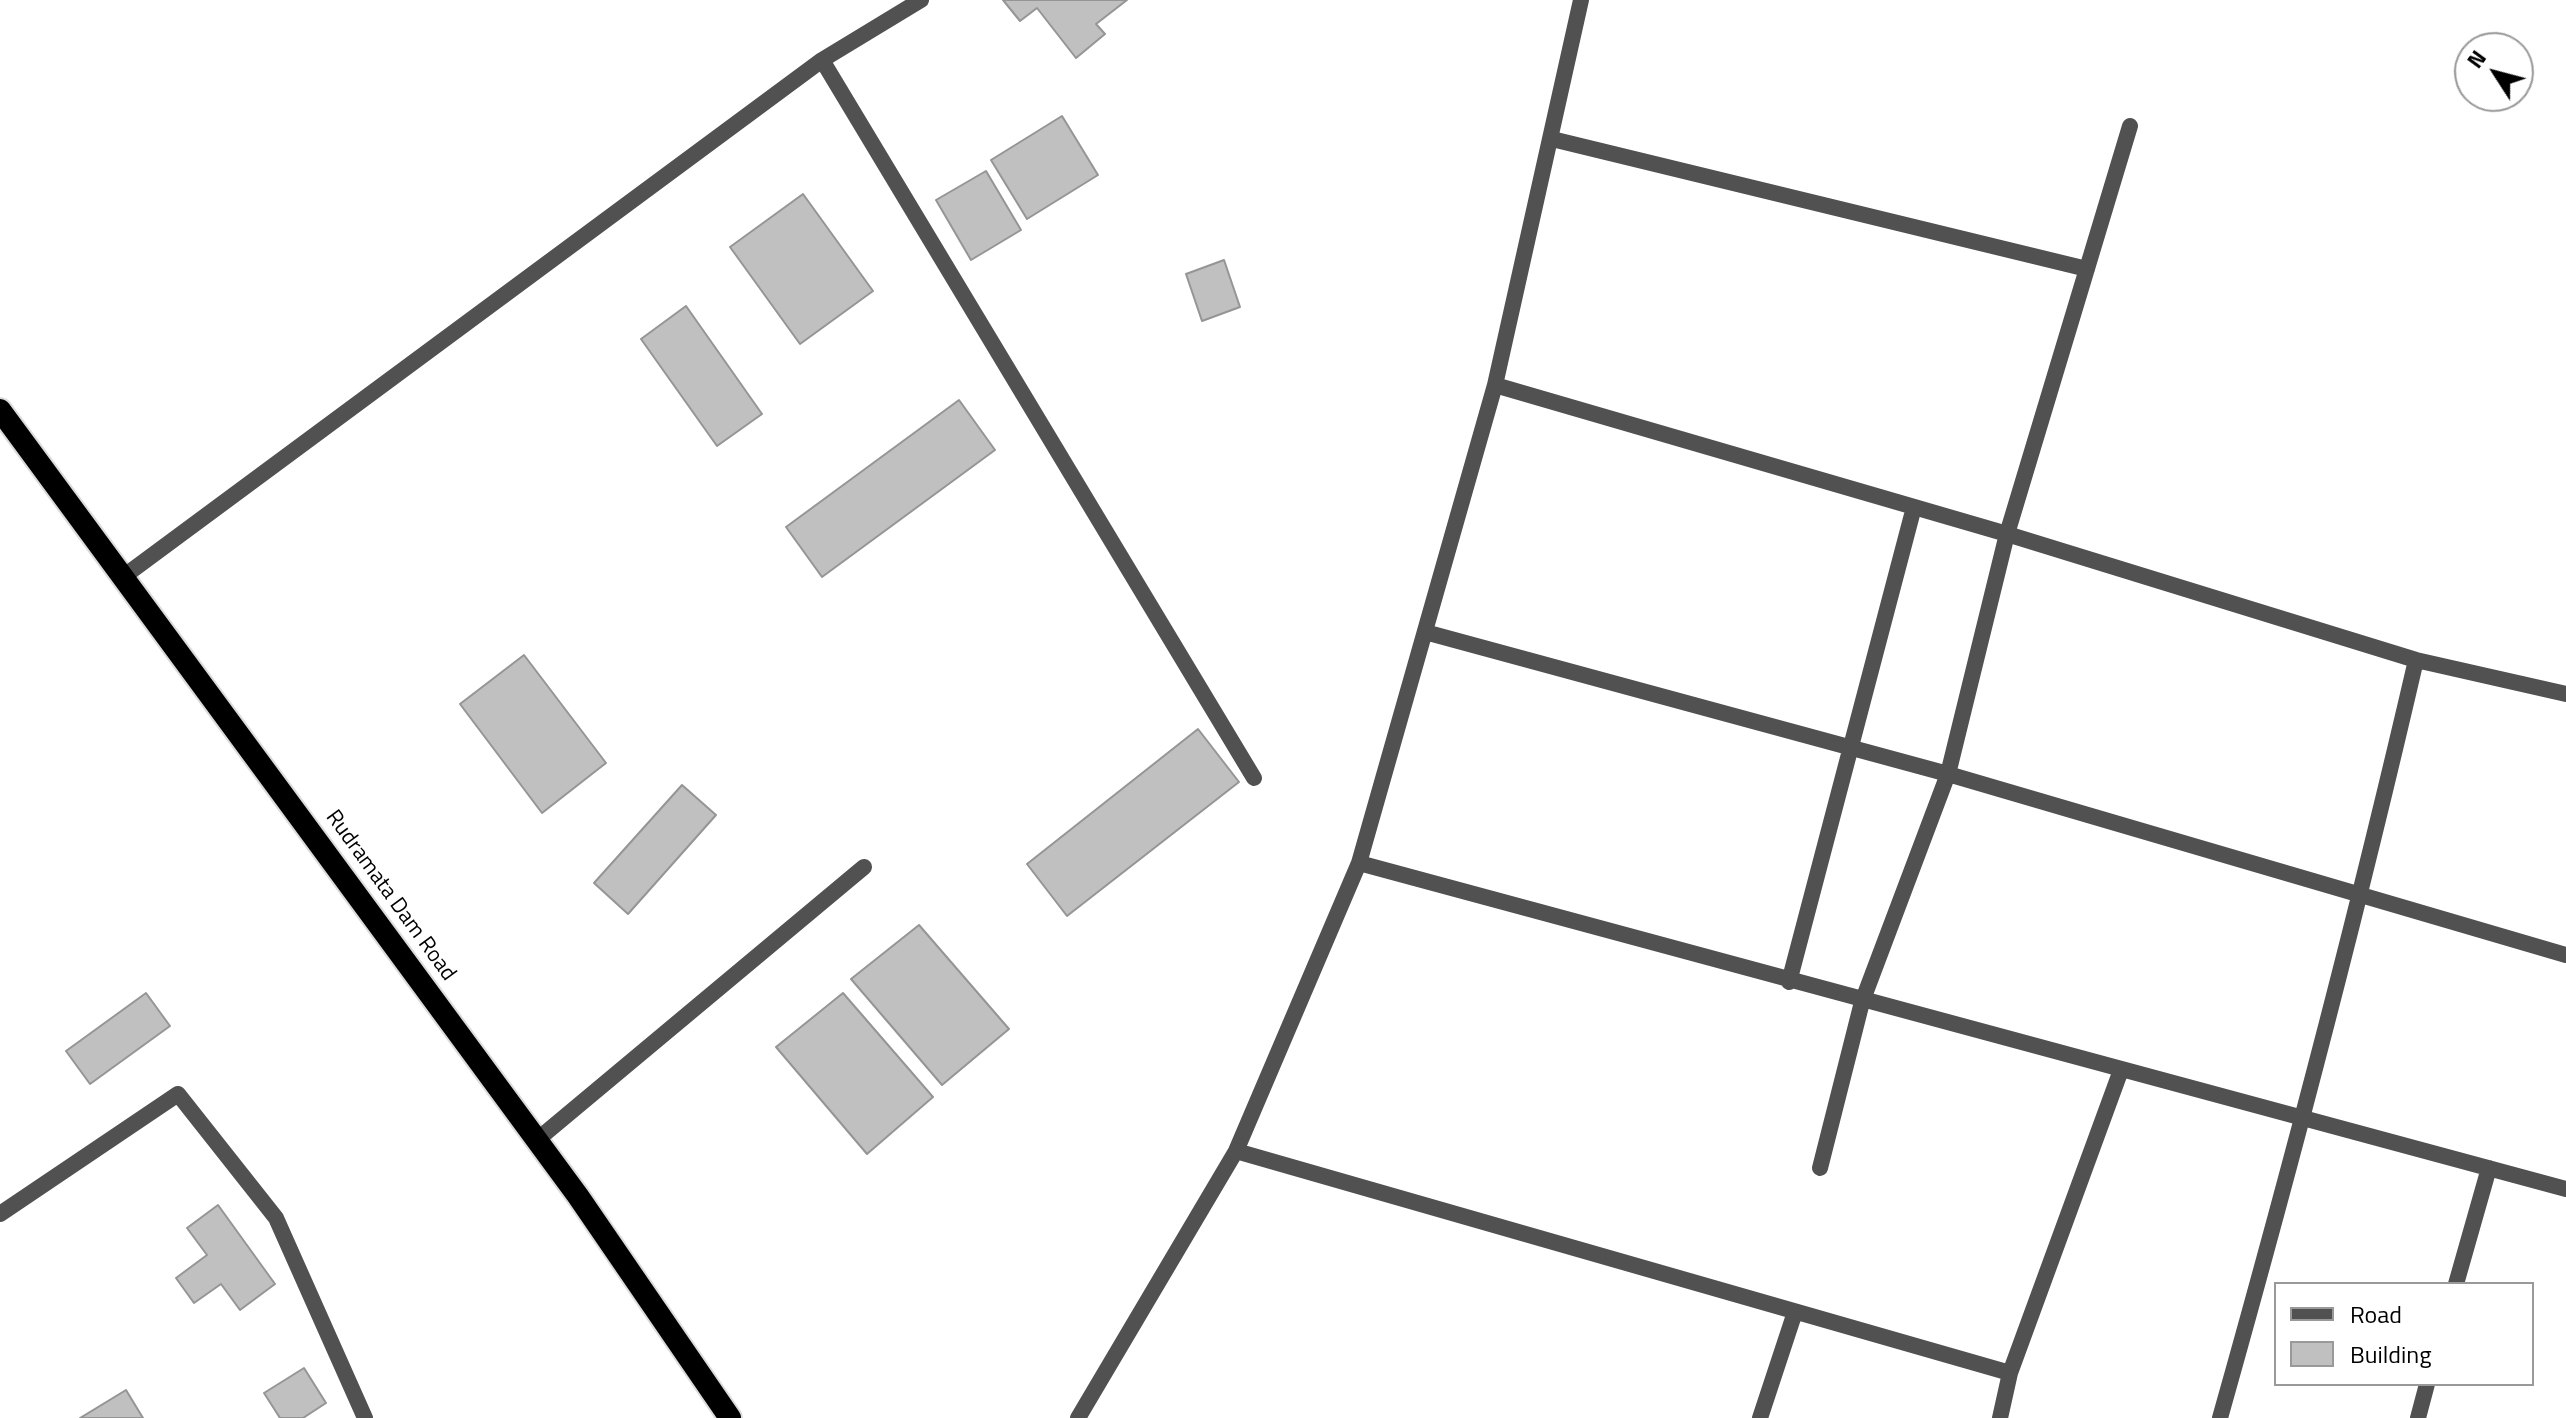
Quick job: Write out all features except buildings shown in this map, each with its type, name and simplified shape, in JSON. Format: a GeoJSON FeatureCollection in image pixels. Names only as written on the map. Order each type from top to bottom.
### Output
{"type":"FeatureCollection","features":[{"type":"Feature","properties":{"kind":"highway","name":"Rudramata Dam Road"},"geometry":{"type":"LineString","coordinates":[[0,410],[537,1140],[730,1418]]}},
{"type":"Feature","properties":{"kind":"street"},"geometry":{"type":"LineString","coordinates":[[123,577],[822,60],[921,0]]}},
{"type":"Feature","properties":{"kind":"street"},"geometry":{"type":"LineString","coordinates":[[1078,1418],[1236,1151],[1359,863],[1495,385],[1581,0]]}},
{"type":"Feature","properties":{"kind":"street"},"geometry":{"type":"LineString","coordinates":[[822,60],[1254,778]]}},
{"type":"Feature","properties":{"kind":"street"},"geometry":{"type":"LineString","coordinates":[[1820,1168],[1862,1002],[1948,774],[2007,534],[2130,126]]}},
{"type":"Feature","properties":{"kind":"street"},"geometry":{"type":"LineString","coordinates":[[1552,139],[2087,269]]}},
{"type":"Feature","properties":{"kind":"street"},"geometry":{"type":"LineString","coordinates":[[1495,385],[2007,534],[2416,660],[2566,694]]}},
{"type":"Feature","properties":{"kind":"street"},"geometry":{"type":"LineString","coordinates":[[1789,982],[1914,507]]}},
{"type":"Feature","properties":{"kind":"street"},"geometry":{"type":"LineString","coordinates":[[1425,632],[1948,774],[2566,955]]}},
{"type":"Feature","properties":{"kind":"street"},"geometry":{"type":"LineString","coordinates":[[2220,1418],[2304,1119],[2416,660]]}},
{"type":"Feature","properties":{"kind":"street"},"geometry":{"type":"LineString","coordinates":[[1359,863],[1862,1002],[2566,1189]]}},
{"type":"Feature","properties":{"kind":"street"},"geometry":{"type":"LineString","coordinates":[[537,1140],[864,867]]}},
{"type":"Feature","properties":{"kind":"street"},"geometry":{"type":"LineString","coordinates":[[2000,1418],[2010,1373],[2121,1070]]}},
{"type":"Feature","properties":{"kind":"street"},"geometry":{"type":"LineString","coordinates":[[0,1214],[178,1094],[276,1218],[365,1418]]}},
{"type":"Feature","properties":{"kind":"street"},"geometry":{"type":"LineString","coordinates":[[1236,1151],[2010,1373]]}},
{"type":"Feature","properties":{"kind":"street"},"geometry":{"type":"LineString","coordinates":[[2457,1282],[2489,1168]]}},
{"type":"Feature","properties":{"kind":"street"},"geometry":{"type":"LineString","coordinates":[[1760,1418],[1795,1312]]}},
{"type":"Feature","properties":{"kind":"street"},"geometry":{"type":"LineString","coordinates":[[2418,1418],[2426,1386]]}}]}
